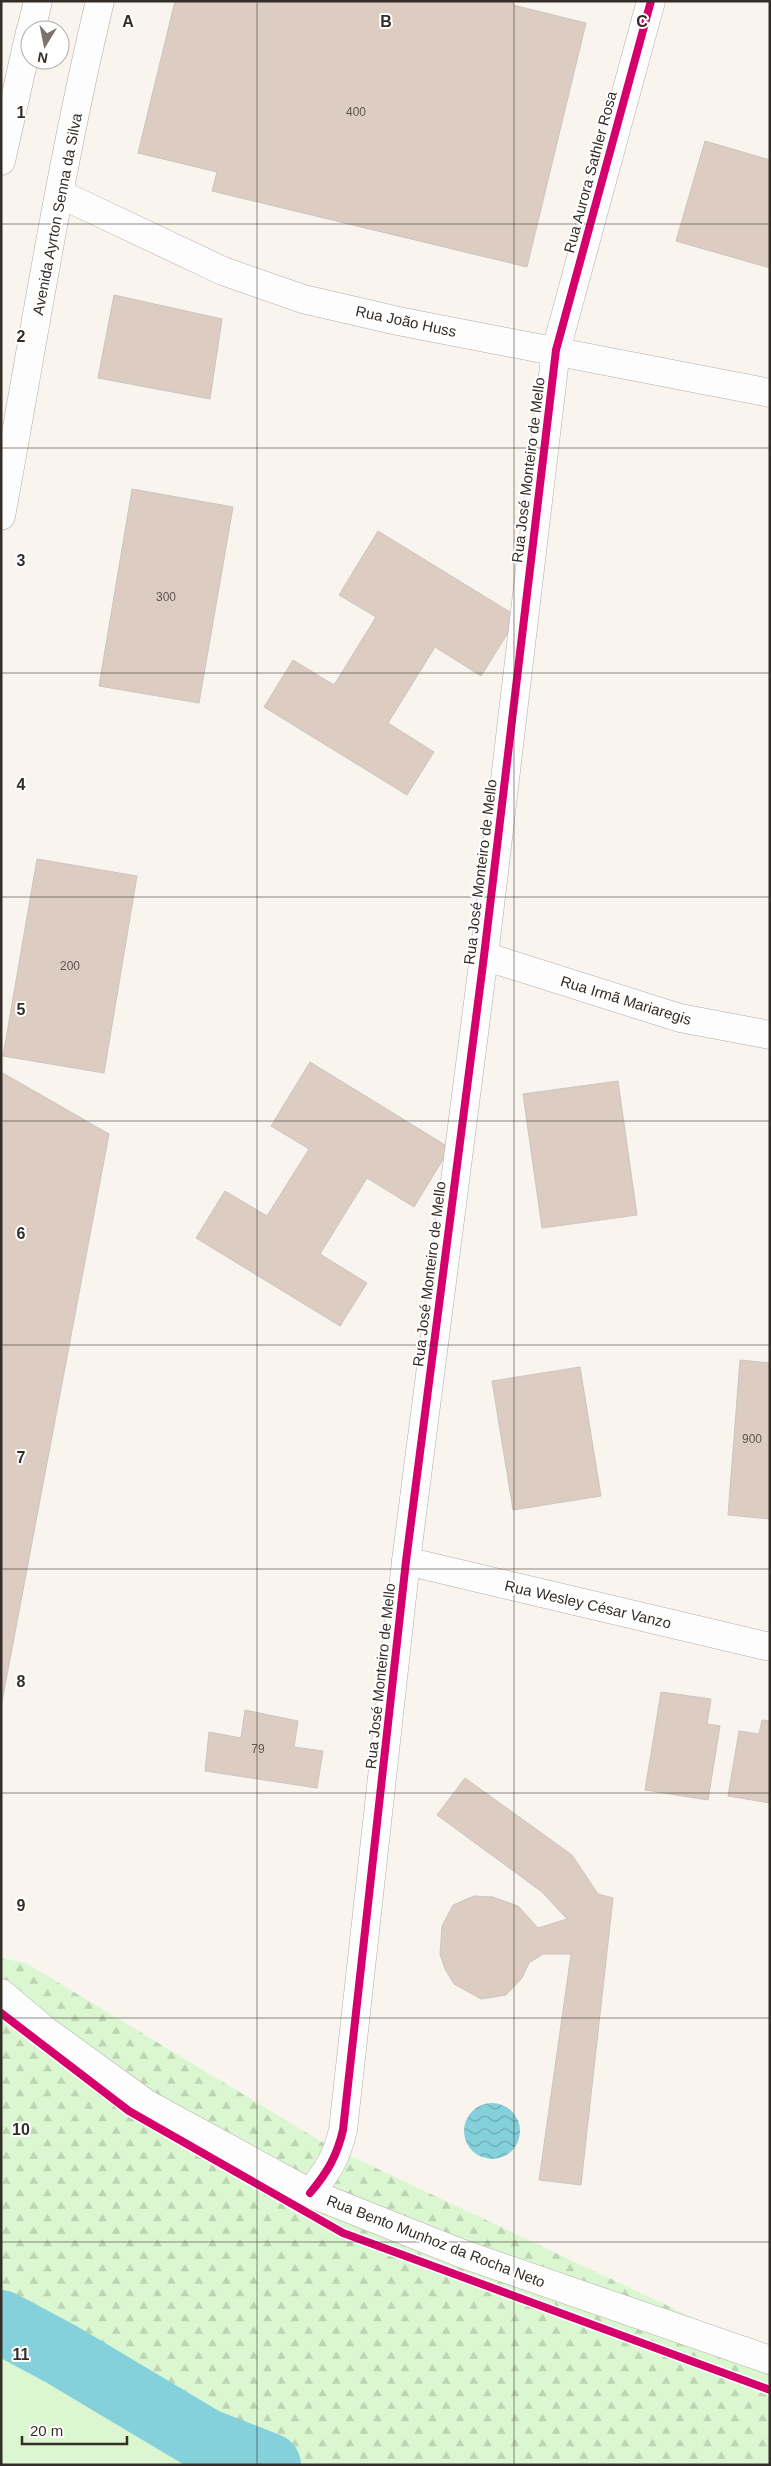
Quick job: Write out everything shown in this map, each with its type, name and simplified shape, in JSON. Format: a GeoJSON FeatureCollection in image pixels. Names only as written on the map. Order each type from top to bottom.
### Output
{"type":"FeatureCollection","features":[{"type":"Feature","properties":{"kind":"street"},"geometry":{"type":"LineString","coordinates":[[33,20],[38,1]]}},
{"type":"Feature","properties":{"kind":"street","name":"Avenida Ayrton Senna da Silva"},"geometry":{"type":"LineString","coordinates":[[1,516],[60,194],[87,55],[100,1]]}},
{"type":"Feature","properties":{"kind":"street","name":"Rua Aurora Sathler Rosa"},"geometry":{"type":"LineString","coordinates":[[556,350],[651,1]]}},
{"type":"Feature","properties":{"kind":"street"},"geometry":{"type":"LineString","coordinates":[[1,161],[21,70]]}},
{"type":"Feature","properties":{"kind":"street","name":"Rua João Huss"},"geometry":{"type":"LineString","coordinates":[[60,194],[223,271],[303,299],[398,321],[556,350],[770,393]]}},
{"type":"Feature","properties":{"kind":"street","name":"Rua José Monteiro de Mello"},"geometry":{"type":"LineString","coordinates":[[310,2193],[325,2176],[337,2154],[343,2130],[406,1561],[484,956],[556,350]]}},
{"type":"Feature","properties":{"kind":"street","name":"Rua Irmã Mariaregis"},"geometry":{"type":"LineString","coordinates":[[484,956],[680,1018],[770,1035]]}},
{"type":"Feature","properties":{"kind":"street","name":"Rua Wesley César Vanzo"},"geometry":{"type":"LineString","coordinates":[[406,1561],[770,1647]]}},
{"type":"Feature","properties":{"kind":"street","name":"Rua Bento Munhoz da Rocha Neto"},"geometry":{"type":"LineString","coordinates":[[1,1993],[46,2031],[147,2104],[310,2193],[463,2254],[770,2360]]}},
{"type":"Feature","properties":{"kind":"green space"},"geometry":{"type":"Polygon","coordinates":[[[1,1958],[26,1963],[327,2145],[770,2354],[770,2465],[208,2465],[1,2348],[1,1958]]]}},
{"type":"Feature","properties":{"kind":"green space"},"geometry":{"type":"Polygon","coordinates":[[[1,2348],[208,2465],[1,2465],[1,2348]]]}},
{"type":"Feature","properties":{"kind":"water"},"geometry":{"type":"Polygon","coordinates":[[[492,2103],[503,2105],[512,2111],[518,2120],[520,2131],[518,2142],[512,2151],[503,2157],[492,2159],[481,2157],[472,2151],[466,2142],[464,2131],[466,2120],[472,2111],[481,2105],[492,2103]]]}},
{"type":"Feature","properties":{"kind":"building"},"geometry":{"type":"Polygon","coordinates":[[[175,1],[514,1],[513,5],[586,23],[527,267],[212,191],[217,172],[138,153],[175,1]]]}},
{"type":"Feature","properties":{"kind":"building"},"geometry":{"type":"Polygon","coordinates":[[[705,141],[770,160],[770,268],[676,241],[705,141]]]}},
{"type":"Feature","properties":{"kind":"building"},"geometry":{"type":"Polygon","coordinates":[[[114,295],[222,319],[210,399],[98,378],[114,295]]]}},
{"type":"Feature","properties":{"kind":"building"},"geometry":{"type":"Polygon","coordinates":[[[132,489],[233,507],[199,703],[99,686],[132,489]]]}},
{"type":"Feature","properties":{"kind":"building"},"geometry":{"type":"Polygon","coordinates":[[[378,531],[518,617],[481,676],[435,647],[388,723],[434,752],[407,795],[264,707],[293,660],[334,685],[376,617],[339,595],[378,531]]]}},
{"type":"Feature","properties":{"kind":"building"},"geometry":{"type":"Polygon","coordinates":[[[37,859],[137,876],[104,1073],[3,1056],[37,859]]]}},
{"type":"Feature","properties":{"kind":"building"},"geometry":{"type":"Polygon","coordinates":[[[310,1062],[450,1148],[414,1207],[367,1178],[320,1254],[367,1283],[340,1326],[196,1238],[225,1191],[267,1216],[309,1149],[271,1126],[310,1062]]]}},
{"type":"Feature","properties":{"kind":"building"},"geometry":{"type":"Polygon","coordinates":[[[1,1072],[109,1134],[1,1707],[1,1072]]]}},
{"type":"Feature","properties":{"kind":"building"},"geometry":{"type":"Polygon","coordinates":[[[618,1081],[637,1215],[542,1228],[523,1094],[618,1081]]]}},
{"type":"Feature","properties":{"kind":"building"},"geometry":{"type":"Polygon","coordinates":[[[740,1360],[770,1363],[770,1519],[728,1515],[740,1360]]]}},
{"type":"Feature","properties":{"kind":"building"},"geometry":{"type":"Polygon","coordinates":[[[580,1367],[601,1496],[513,1510],[492,1381],[580,1367]]]}},
{"type":"Feature","properties":{"kind":"building"},"geometry":{"type":"Polygon","coordinates":[[[661,1692],[711,1699],[707,1724],[720,1726],[708,1800],[645,1790],[661,1692]]]}},
{"type":"Feature","properties":{"kind":"building"},"geometry":{"type":"Polygon","coordinates":[[[245,1710],[298,1721],[294,1747],[323,1751],[317,1788],[205,1771],[209,1732],[241,1738],[245,1710]]]}},
{"type":"Feature","properties":{"kind":"building"},"geometry":{"type":"Polygon","coordinates":[[[762,1720],[770,1721],[770,1803],[728,1796],[739,1731],[759,1734],[762,1720]]]}},
{"type":"Feature","properties":{"kind":"building"},"geometry":{"type":"Polygon","coordinates":[[[465,1778],[572,1855],[598,1894],[613,1898],[581,2185],[539,2180],[571,1954],[543,1954],[529,1963],[522,1978],[506,1995],[481,1999],[454,1984],[445,1969],[440,1954],[442,1926],[453,1905],[474,1896],[493,1897],[518,1906],[538,1928],[567,1919],[542,1892],[437,1815],[465,1778]]]}},
{"type":"Feature","properties":{"kind":"waterway"},"geometry":{"type":"LineString","coordinates":[[1,2322],[61,2354],[205,2440],[269,2465]]}},
{"type":"Feature","properties":{"kind":"cycle path"},"geometry":{"type":"LineString","coordinates":[[310,2193],[331,2164],[343,2130],[406,1561],[484,956],[556,350],[651,1]]}},
{"type":"Feature","properties":{"kind":"cycle path"},"geometry":{"type":"LineString","coordinates":[[1,2013],[129,2111],[343,2233],[770,2390]]}}]}
